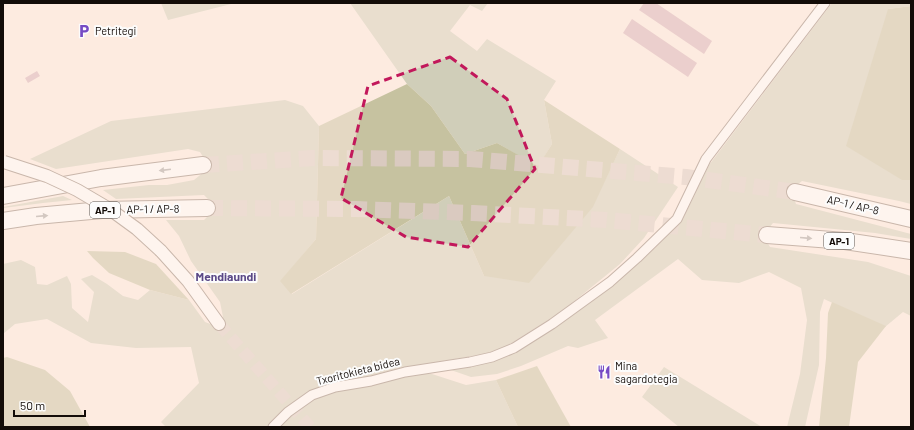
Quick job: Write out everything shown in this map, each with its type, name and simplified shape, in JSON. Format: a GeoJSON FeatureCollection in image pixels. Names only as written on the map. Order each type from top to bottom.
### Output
{"type":"FeatureCollection","features":[{"type":"Feature","properties":{"kind":"highway"},"geometry":{"type":"LineString","coordinates":[[3,196],[101,178],[203,165]]}},
{"type":"Feature","properties":{"kind":"highway","name":"AP-1 / AP-8"},"geometry":{"type":"LineString","coordinates":[[795,192],[911,219]]}},
{"type":"Feature","properties":{"kind":"highway","name":"AP-1 / AP-8"},"geometry":{"type":"LineString","coordinates":[[3,221],[36,216],[102,210],[207,208]]}},
{"type":"Feature","properties":{"kind":"highway","name":"AP-1"},"geometry":{"type":"LineString","coordinates":[[767,235],[844,241],[911,251]]}},
{"type":"Feature","properties":{"kind":"main road"},"geometry":{"type":"LineString","coordinates":[[3,162],[47,176],[77,190],[112,210],[137,229],[161,252],[188,282],[219,324]]}},
{"type":"Feature","properties":{"kind":"street","name":"Txoritokieta bidea"},"geometry":{"type":"LineString","coordinates":[[273,427],[288,412],[312,395],[335,387],[371,381],[405,372],[470,362],[492,357],[514,348],[552,324],[610,282],[678,219],[706,159],[825,3]]}},
{"type":"Feature","properties":{"kind":"highlighted area"},"geometry":{"type":"Polygon","coordinates":[[[450,57],[507,99],[535,169],[468,247],[406,237],[341,198],[368,86],[450,57]]]}},
{"type":"Feature","properties":{"kind":"shaded area"},"geometry":{"type":"Polygon","coordinates":[[[161,3],[235,3],[168,20],[161,3]]]}},
{"type":"Feature","properties":{"kind":"shaded area"},"geometry":{"type":"Polygon","coordinates":[[[350,3],[488,3],[482,11],[470,5],[450,31],[477,51],[487,39],[556,81],[544,100],[552,144],[538,167],[497,143],[465,154],[431,106],[407,84],[350,3]]]}},
{"type":"Feature","properties":{"kind":"shaded area"},"geometry":{"type":"Polygon","coordinates":[[[644,3],[656,3],[712,41],[704,54],[639,10],[644,3]]]}},
{"type":"Feature","properties":{"kind":"shaded area"},"geometry":{"type":"Polygon","coordinates":[[[832,3],[911,3],[911,6],[888,9],[902,180],[911,180],[911,204],[802,181],[791,190],[796,204],[911,234],[911,239],[875,233],[773,223],[763,235],[770,247],[868,262],[911,276],[911,316],[903,312],[885,327],[824,299],[820,312],[819,365],[805,427],[787,427],[800,374],[807,320],[801,288],[769,272],[739,283],[702,280],[678,259],[595,320],[608,338],[578,348],[568,346],[521,366],[497,374],[471,377],[448,369],[491,362],[516,351],[562,321],[631,270],[656,247],[683,219],[709,165],[832,3]]]}},
{"type":"Feature","properties":{"kind":"shaded area"},"geometry":{"type":"Polygon","coordinates":[[[911,6],[911,180],[902,180],[846,146],[888,9],[911,6]]]}},
{"type":"Feature","properties":{"kind":"shaded area"},"geometry":{"type":"Polygon","coordinates":[[[632,19],[697,63],[688,77],[623,33],[632,19]]]}},
{"type":"Feature","properties":{"kind":"shaded area"},"geometry":{"type":"Polygon","coordinates":[[[37,71],[40,76],[28,83],[25,78],[37,71]]]}},
{"type":"Feature","properties":{"kind":"shaded area"},"geometry":{"type":"Polygon","coordinates":[[[407,84],[431,106],[465,154],[497,143],[538,166],[552,144],[544,100],[620,149],[593,207],[529,283],[484,276],[449,196],[291,294],[280,281],[316,239],[319,126],[407,84]]]}},
{"type":"Feature","properties":{"kind":"shaded area"},"geometry":{"type":"Polygon","coordinates":[[[285,100],[303,106],[319,126],[316,239],[281,281],[292,294],[449,196],[484,276],[592,207],[620,149],[678,187],[644,238],[620,264],[561,312],[507,346],[485,354],[402,368],[333,385],[269,427],[166,427],[161,422],[199,383],[191,347],[136,348],[91,343],[47,319],[15,324],[3,334],[3,264],[21,260],[35,267],[37,284],[47,285],[67,276],[71,284],[72,308],[88,322],[94,292],[81,279],[92,275],[123,296],[138,300],[150,290],[189,300],[205,322],[216,326],[223,317],[220,302],[191,261],[179,236],[166,220],[204,220],[211,213],[211,202],[204,195],[116,199],[103,190],[149,185],[167,185],[194,180],[205,171],[205,160],[200,152],[188,149],[56,169],[30,159],[111,121],[285,100]]]}},
{"type":"Feature","properties":{"kind":"shaded area"},"geometry":{"type":"Polygon","coordinates":[[[63,196],[72,200],[3,208],[3,207],[63,196]]]}},
{"type":"Feature","properties":{"kind":"shaded area"},"geometry":{"type":"Polygon","coordinates":[[[87,251],[125,252],[156,264],[189,300],[150,290],[109,273],[87,251]]]}},
{"type":"Feature","properties":{"kind":"shaded area"},"geometry":{"type":"Polygon","coordinates":[[[832,302],[886,326],[858,362],[849,427],[819,427],[826,358],[828,313],[832,302]]]}},
{"type":"Feature","properties":{"kind":"shaded area"},"geometry":{"type":"Polygon","coordinates":[[[7,357],[45,370],[70,391],[90,427],[3,427],[3,358],[7,357]]]}},
{"type":"Feature","properties":{"kind":"shaded area"},"geometry":{"type":"Polygon","coordinates":[[[537,366],[571,427],[518,427],[496,380],[537,366]]]}},
{"type":"Feature","properties":{"kind":"shaded area"},"geometry":{"type":"Polygon","coordinates":[[[664,367],[762,427],[679,427],[642,397],[664,367]]]}},
{"type":"Feature","properties":{"kind":"shaded area"},"geometry":{"type":"Polygon","coordinates":[[[421,373],[432,374],[466,385],[496,380],[518,427],[278,427],[310,401],[326,394],[421,373]]]}},
{"type":"Feature","properties":{"kind":"tunnel"},"geometry":{"type":"LineString","coordinates":[[203,165],[313,158],[470,159],[686,177],[795,192]]}},
{"type":"Feature","properties":{"kind":"tunnel"},"geometry":{"type":"LineString","coordinates":[[207,208],[356,209],[473,213],[606,220],[767,235]]}},
{"type":"Feature","properties":{"kind":"tunnel"},"geometry":{"type":"LineString","coordinates":[[219,324],[310,427]]}},
{"type":"Feature","properties":{"kind":"place","name":"Petritegi"},"geometry":{"type":"Point","coordinates":[84,31]}},
{"type":"Feature","properties":{"kind":"place","name":"Mina sagardotegia"},"geometry":{"type":"Point","coordinates":[604,372]}},
{"type":"Feature","properties":{"kind":"district","name":"Mendiaundi"},"geometry":{"type":"Point","coordinates":[226,277]}}]}
